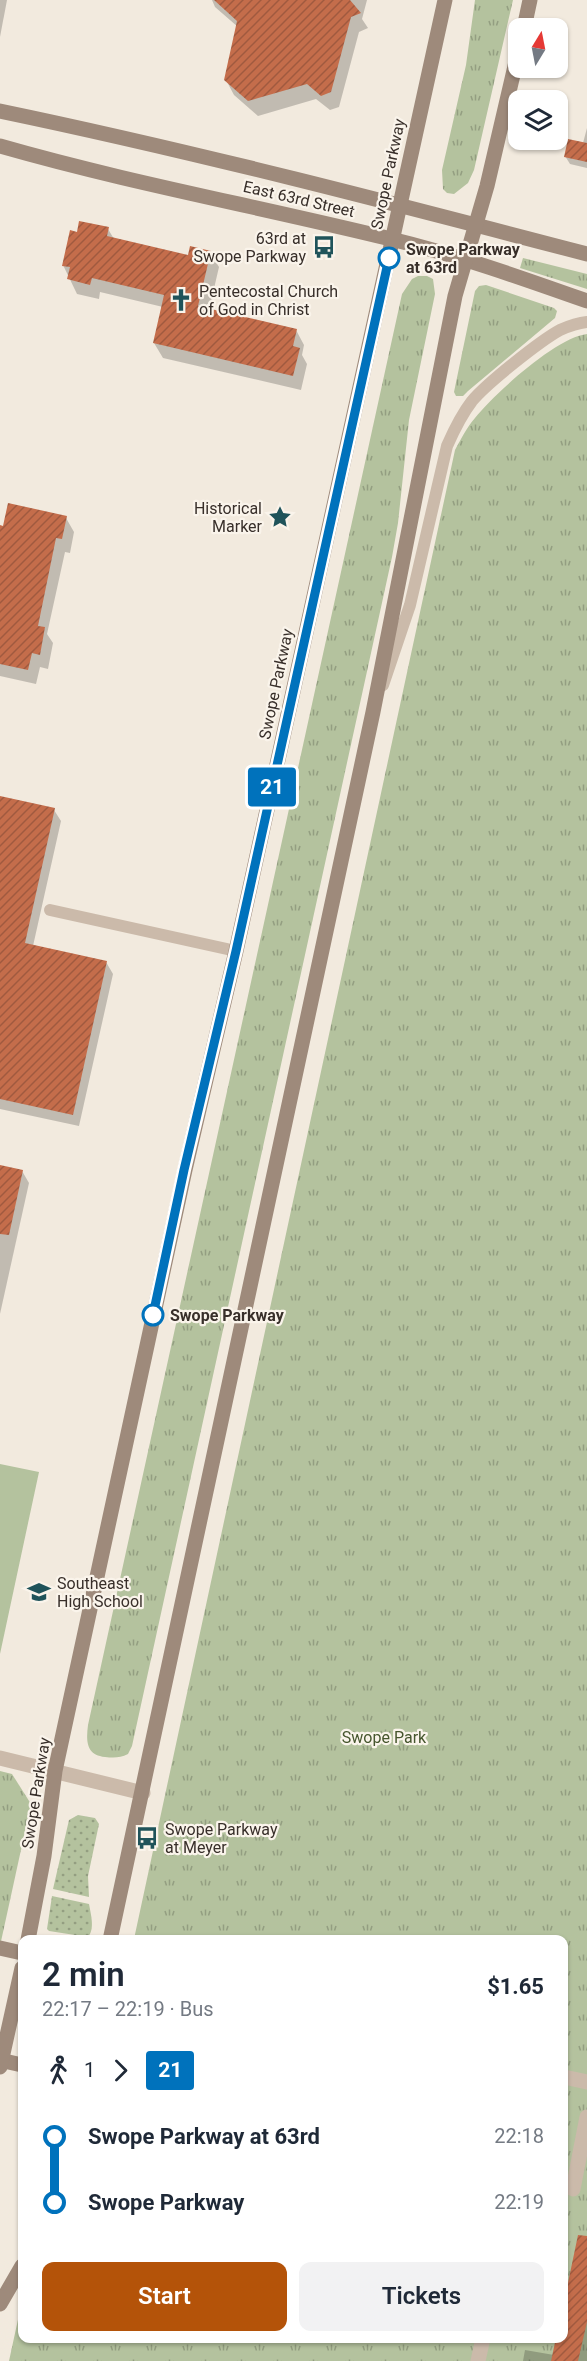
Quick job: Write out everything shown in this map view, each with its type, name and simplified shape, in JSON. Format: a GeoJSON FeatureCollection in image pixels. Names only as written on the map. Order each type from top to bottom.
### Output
{"type":"FeatureCollection","features":[{"type":"Feature","properties":{"kind":"main road","name":"Swope Parkway"},"geometry":{"type":"LineString","coordinates":[[29,1935],[44,1856],[55,1771],[184,1170],[236,951],[445,0]]}},
{"type":"Feature","properties":{"kind":"main road"},"geometry":{"type":"LineString","coordinates":[[526,18],[530,0]]}},
{"type":"Feature","properties":{"kind":"main road"},"geometry":{"type":"LineString","coordinates":[[111,1935],[374,712],[455,296],[488,186],[512,78]]}},
{"type":"Feature","properties":{"kind":"main road","name":"East 63rd Street"},"geometry":{"type":"LineString","coordinates":[[0,111],[400,205],[587,254]]}},
{"type":"Feature","properties":{"kind":"main road","name":"East 63rd Street"},"geometry":{"type":"LineString","coordinates":[[0,146],[75,166],[393,239],[465,260],[587,301]]}},
{"type":"Feature","properties":{"kind":"main road"},"geometry":{"type":"LineString","coordinates":[[0,1948],[18,1952]]}},
{"type":"Feature","properties":{"kind":"main road"},"geometry":{"type":"LineString","coordinates":[[18,1986],[1,2063],[18,2065]]}},
{"type":"Feature","properties":{"kind":"main road"},"geometry":{"type":"LineString","coordinates":[[0,2304],[18,2273]]}},
{"type":"Feature","properties":{"kind":"street"},"geometry":{"type":"LineString","coordinates":[[0,1758],[143,1793]]}},
{"type":"Feature","properties":{"kind":"street"},"geometry":{"type":"LineString","coordinates":[[568,2077],[587,2082]]}},
{"type":"Feature","properties":{"kind":"street"},"geometry":{"type":"LineString","coordinates":[[574,2190],[587,2117]]}},
{"type":"Feature","properties":{"kind":"street"},"geometry":{"type":"LineString","coordinates":[[478,2361],[482,2343]]}},
{"type":"Feature","properties":{"kind":"lane"},"geometry":{"type":"LineString","coordinates":[[374,712],[407,616],[447,446],[458,424],[480,393],[537,346],[559,330],[587,322]]}},
{"type":"Feature","properties":{"kind":"lane"},"geometry":{"type":"LineString","coordinates":[[50,910],[236,951]]}},
{"type":"Feature","properties":{"kind":"green space"},"geometry":{"type":"Polygon","coordinates":[[[475,0],[513,0],[474,170],[468,183],[454,194],[447,193],[443,189],[442,170],[466,65],[475,0]]]}},
{"type":"Feature","properties":{"kind":"green space"},"geometry":{"type":"Polygon","coordinates":[[[523,258],[587,274],[587,289],[520,268],[523,258]]]}},
{"type":"Feature","properties":{"kind":"green space"},"geometry":{"type":"Polygon","coordinates":[[[418,276],[433,279],[435,294],[409,420],[392,557],[132,1746],[128,1754],[122,1756],[111,1758],[99,1756],[89,1746],[88,1725],[402,294],[412,279],[418,276]]]}},
{"type":"Feature","properties":{"kind":"green space"},"geometry":{"type":"Polygon","coordinates":[[[486,285],[557,311],[555,318],[463,396],[456,396],[454,392],[475,291],[479,286],[486,285]]]}},
{"type":"Feature","properties":{"kind":"green space","name":"Swope Park"},"geometry":{"type":"Polygon","coordinates":[[[587,334],[587,2361],[9,2361],[18,2319],[18,2343],[568,2343],[568,1935],[135,1935],[455,450],[472,422],[511,382],[543,356],[574,337],[587,334]]]}},
{"type":"Feature","properties":{"kind":"green space"},"geometry":{"type":"Polygon","coordinates":[[[0,1464],[39,1472],[0,1654],[0,1464]]]}},
{"type":"Feature","properties":{"kind":"green space"},"geometry":{"type":"Polygon","coordinates":[[[0,1771],[12,1774],[31,1804],[0,1946],[0,1771]]]}},
{"type":"Feature","properties":{"kind":"green space"},"geometry":{"type":"Polygon","coordinates":[[[78,1815],[95,1818],[99,1824],[88,1876],[89,1897],[53,1889],[69,1820],[78,1815]]]}},
{"type":"Feature","properties":{"kind":"green space"},"geometry":{"type":"Polygon","coordinates":[[[52,1896],[89,1904],[92,1926],[89,1935],[75,1935],[47,1929],[52,1896]]]}},
{"type":"Feature","properties":{"kind":"building"},"geometry":{"type":"Polygon","coordinates":[[[214,0],[350,0],[361,13],[351,17],[331,92],[321,96],[307,84],[248,101],[224,80],[237,21],[214,0]]]}},
{"type":"Feature","properties":{"kind":"building"},"geometry":{"type":"Polygon","coordinates":[[[568,139],[587,143],[587,162],[564,157],[566,150],[568,150],[568,139]]]}},
{"type":"Feature","properties":{"kind":"building","name":"Pentecostal Church of God in Christ"},"geometry":{"type":"Polygon","coordinates":[[[79,221],[109,227],[107,236],[188,255],[190,246],[211,251],[198,306],[297,329],[293,346],[300,348],[293,376],[153,343],[164,295],[92,278],[90,285],[67,279],[70,267],[62,266],[70,230],[77,232],[79,221]]]}},
{"type":"Feature","properties":{"kind":"building"},"geometry":{"type":"Polygon","coordinates":[[[8,503],[67,516],[62,539],[56,538],[38,626],[45,627],[40,655],[32,653],[28,670],[0,664],[0,525],[3,526],[8,503]]]}},
{"type":"Feature","properties":{"kind":"building"},"geometry":{"type":"Polygon","coordinates":[[[0,796],[55,808],[25,943],[107,961],[73,1115],[0,1099],[0,796]]]}},
{"type":"Feature","properties":{"kind":"building"},"geometry":{"type":"Polygon","coordinates":[[[0,1165],[23,1170],[9,1235],[0,1234],[0,1165]]]}},
{"type":"Feature","properties":{"kind":"building"},"geometry":{"type":"Polygon","coordinates":[[[578,2235],[587,2236],[587,2322],[578,2361],[551,2361],[555,2343],[568,2343],[568,2283],[578,2235]]]}},
{"type":"Feature","properties":{"kind":"bus line","name":"21"},"geometry":{"type":"LineString","coordinates":[[153,1315],[389,258]]}},
{"type":"Feature","properties":{"kind":"place","name":"63rd at Swope Parkway"},"geometry":{"type":"Point","coordinates":[324,247]}},
{"type":"Feature","properties":{"kind":"place","name":"Swope Parkway at 63rd"},"geometry":{"type":"Point","coordinates":[389,258]}},
{"type":"Feature","properties":{"kind":"place","name":"Pentecostal Church of God in Christ"},"geometry":{"type":"Point","coordinates":[181,300]}},
{"type":"Feature","properties":{"kind":"place","name":"Historical Marker"},"geometry":{"type":"Point","coordinates":[280,517]}},
{"type":"Feature","properties":{"kind":"place","name":"Swope Parkway"},"geometry":{"type":"Point","coordinates":[153,1315]}},
{"type":"Feature","properties":{"kind":"place","name":"Southeast High School"},"geometry":{"type":"Point","coordinates":[39,1592]}},
{"type":"Feature","properties":{"kind":"place","name":"Swope Parkway at Meyer"},"geometry":{"type":"Point","coordinates":[147,1838]}}]}
